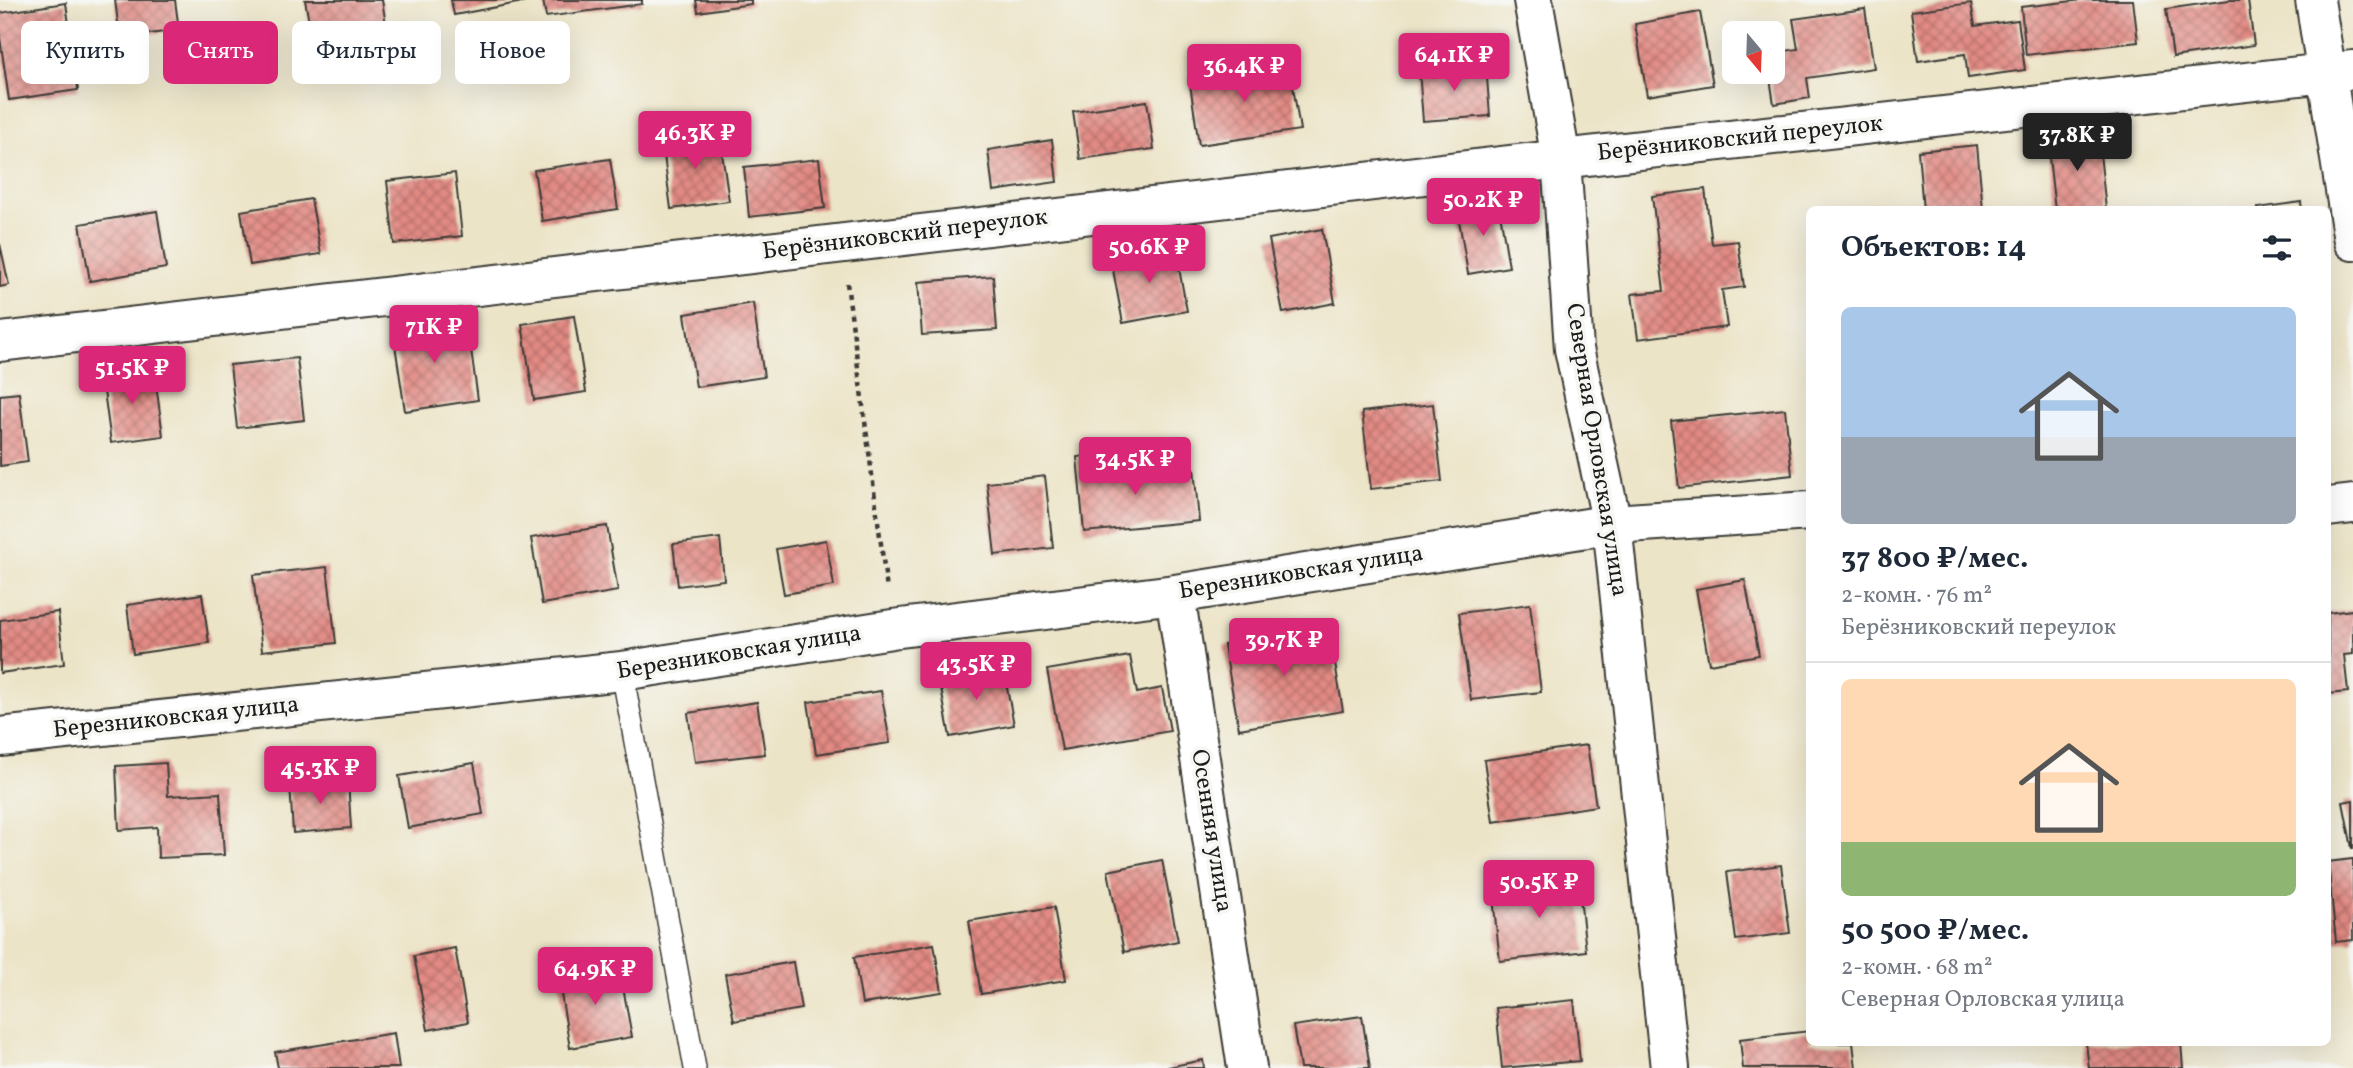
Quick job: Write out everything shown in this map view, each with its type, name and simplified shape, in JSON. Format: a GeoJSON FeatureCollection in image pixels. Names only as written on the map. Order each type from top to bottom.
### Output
{"type":"FeatureCollection","features":[{"type":"Feature","properties":{"kind":"street","name":"Северная Орловская улица"},"geometry":{"type":"LineString","coordinates":[[1532,0],[1561,159],[1574,349],[1612,524],[1670,1068]]}},
{"type":"Feature","properties":{"kind":"street"},"geometry":{"type":"LineString","coordinates":[[2315,0],[2341,72],[2353,241]]}},
{"type":"Feature","properties":{"kind":"street","name":"Берёзниковский переулок"},"geometry":{"type":"LineString","coordinates":[[0,342],[1561,159],[2341,72]]}},
{"type":"Feature","properties":{"kind":"street"},"geometry":{"type":"LineString","coordinates":[[2331,507],[2353,504]]}},
{"type":"Feature","properties":{"kind":"street","name":"Березниковская улица"},"geometry":{"type":"LineString","coordinates":[[0,737],[622,671],[892,629],[1175,594],[1612,524],[1806,511]]}},
{"type":"Feature","properties":{"kind":"street","name":"Осенняя улица"},"geometry":{"type":"LineString","coordinates":[[1175,594],[1247,1068]]}},
{"type":"Feature","properties":{"kind":"lane"},"geometry":{"type":"LineString","coordinates":[[622,671],[695,1068]]}},
{"type":"Feature","properties":{"kind":"path"},"geometry":{"type":"LineString","coordinates":[[842,243],[892,629]]}},
{"type":"Feature","properties":{"kind":"building"},"geometry":{"type":"Polygon","coordinates":[[[115,0],[175,0],[178,21],[163,21],[163,32],[149,34],[149,21],[118,21],[115,0]]]}},
{"type":"Feature","properties":{"kind":"building"},"geometry":{"type":"Polygon","coordinates":[[[305,0],[382,0],[385,21],[309,21],[305,0]]]}},
{"type":"Feature","properties":{"kind":"building"},"geometry":{"type":"Polygon","coordinates":[[[451,0],[522,0],[523,2],[454,15],[451,0]]]}},
{"type":"Feature","properties":{"kind":"building"},"geometry":{"type":"Polygon","coordinates":[[[543,0],[642,0],[642,4],[546,17],[543,0]]]}},
{"type":"Feature","properties":{"kind":"building"},"geometry":{"type":"Polygon","coordinates":[[[696,0],[751,0],[751,4],[698,12],[696,0]]]}},
{"type":"Feature","properties":{"kind":"building"},"geometry":{"type":"Polygon","coordinates":[[[2082,0],[2133,0],[2138,42],[2026,55],[2021,7],[2082,0]]]}},
{"type":"Feature","properties":{"kind":"building"},"geometry":{"type":"Polygon","coordinates":[[[2248,0],[2254,45],[2173,57],[2166,9],[2248,0]]]}},
{"type":"Feature","properties":{"kind":"building"},"geometry":{"type":"Polygon","coordinates":[[[66,3],[68,21],[21,21],[21,84],[77,84],[78,90],[9,100],[0,38],[0,13],[66,3]]]}},
{"type":"Feature","properties":{"kind":"building"},"geometry":{"type":"Polygon","coordinates":[[[1971,3],[1975,26],[2018,20],[2025,70],[1968,78],[1965,54],[1918,61],[1911,11],[1971,3]]]}},
{"type":"Feature","properties":{"kind":"building"},"geometry":{"type":"Polygon","coordinates":[[[1865,9],[1874,68],[1807,78],[1810,98],[1774,104],[1771,84],[1785,84],[1785,51],[1798,49],[1793,19],[1865,9]]]}},
{"type":"Feature","properties":{"kind":"building"},"geometry":{"type":"Polygon","coordinates":[[[1700,12],[1713,85],[1647,96],[1635,24],[1700,12]]]}},
{"type":"Feature","properties":{"kind":"building"},"geometry":{"type":"Polygon","coordinates":[[[1289,62],[1300,130],[1199,145],[1189,77],[1289,62]]]}},
{"type":"Feature","properties":{"kind":"building"},"geometry":{"type":"Polygon","coordinates":[[[1486,65],[1490,116],[1423,121],[1419,70],[1486,65]]]}},
{"type":"Feature","properties":{"kind":"building"},"geometry":{"type":"Polygon","coordinates":[[[1147,101],[1154,149],[1080,159],[1073,112],[1147,101]]]}},
{"type":"Feature","properties":{"kind":"building"},"geometry":{"type":"Polygon","coordinates":[[[719,132],[729,201],[671,209],[662,140],[719,132]]]}},
{"type":"Feature","properties":{"kind":"building"},"geometry":{"type":"Polygon","coordinates":[[[2098,134],[2106,206],[2055,206],[2047,140],[2098,134]]]}},
{"type":"Feature","properties":{"kind":"building"},"geometry":{"type":"Polygon","coordinates":[[[1052,140],[1057,182],[993,191],[988,150],[1052,140]]]}},
{"type":"Feature","properties":{"kind":"building"},"geometry":{"type":"Polygon","coordinates":[[[1977,145],[1983,206],[1923,206],[1918,151],[1977,145]]]}},
{"type":"Feature","properties":{"kind":"building"},"geometry":{"type":"Polygon","coordinates":[[[610,159],[618,209],[542,221],[534,170],[610,159]]]}},
{"type":"Feature","properties":{"kind":"building"},"geometry":{"type":"Polygon","coordinates":[[[819,159],[825,208],[749,217],[744,167],[819,159]]]}},
{"type":"Feature","properties":{"kind":"building"},"geometry":{"type":"Polygon","coordinates":[[[455,173],[462,236],[394,244],[387,181],[455,173]]]}},
{"type":"Feature","properties":{"kind":"building"},"geometry":{"type":"Polygon","coordinates":[[[1705,189],[1712,244],[1738,241],[1744,287],[1722,290],[1727,327],[1638,339],[1632,294],[1664,291],[1652,196],[1705,189]]]}},
{"type":"Feature","properties":{"kind":"building"},"geometry":{"type":"Polygon","coordinates":[[[311,199],[321,254],[250,265],[241,211],[311,199]]]}},
{"type":"Feature","properties":{"kind":"building"},"geometry":{"type":"Polygon","coordinates":[[[1498,201],[1509,267],[1468,274],[1457,208],[1498,201]]]}},
{"type":"Feature","properties":{"kind":"building"},"geometry":{"type":"Polygon","coordinates":[[[2301,202],[2302,206],[2272,206],[2301,202]]]}},
{"type":"Feature","properties":{"kind":"building"},"geometry":{"type":"Polygon","coordinates":[[[157,211],[166,268],[90,281],[80,224],[157,211]]]}},
{"type":"Feature","properties":{"kind":"building"},"geometry":{"type":"Polygon","coordinates":[[[1322,229],[1335,303],[1283,313],[1269,239],[1322,229]]]}},
{"type":"Feature","properties":{"kind":"building"},"geometry":{"type":"Polygon","coordinates":[[[0,244],[9,285],[0,287],[0,244]]]}},
{"type":"Feature","properties":{"kind":"building"},"geometry":{"type":"Polygon","coordinates":[[[1175,247],[1187,311],[1123,323],[1111,259],[1175,247]]]}},
{"type":"Feature","properties":{"kind":"building"},"geometry":{"type":"Polygon","coordinates":[[[993,276],[997,330],[922,335],[918,282],[993,276]]]}},
{"type":"Feature","properties":{"kind":"building"},"geometry":{"type":"Polygon","coordinates":[[[753,303],[764,377],[696,387],[685,314],[753,303]]]}},
{"type":"Feature","properties":{"kind":"building"},"geometry":{"type":"Polygon","coordinates":[[[574,316],[586,392],[534,400],[522,324],[574,316]]]}},
{"type":"Feature","properties":{"kind":"building"},"geometry":{"type":"Polygon","coordinates":[[[448,317],[451,338],[469,335],[478,400],[405,411],[392,325],[448,317]]]}},
{"type":"Feature","properties":{"kind":"building"},"geometry":{"type":"Polygon","coordinates":[[[297,358],[304,420],[237,428],[230,365],[297,358]]]}},
{"type":"Feature","properties":{"kind":"building"},"geometry":{"type":"Polygon","coordinates":[[[154,369],[163,436],[111,443],[102,376],[154,369]]]}},
{"type":"Feature","properties":{"kind":"building"},"geometry":{"type":"Polygon","coordinates":[[[19,393],[28,462],[0,466],[0,395],[19,393]]]}},
{"type":"Feature","properties":{"kind":"building"},"geometry":{"type":"Polygon","coordinates":[[[1433,404],[1442,481],[1371,489],[1362,412],[1433,404]]]}},
{"type":"Feature","properties":{"kind":"building"},"geometry":{"type":"Polygon","coordinates":[[[1785,409],[1792,475],[1679,488],[1671,421],[1785,409]]]}},
{"type":"Feature","properties":{"kind":"building"},"geometry":{"type":"Polygon","coordinates":[[[1101,454],[1103,477],[1194,468],[1199,521],[1084,532],[1077,457],[1101,454]]]}},
{"type":"Feature","properties":{"kind":"building"},"geometry":{"type":"Polygon","coordinates":[[[1045,476],[1053,548],[995,555],[987,483],[1045,476]]]}},
{"type":"Feature","properties":{"kind":"building"},"geometry":{"type":"Polygon","coordinates":[[[607,526],[618,591],[542,604],[531,538],[607,526]]]}},
{"type":"Feature","properties":{"kind":"building"},"geometry":{"type":"Polygon","coordinates":[[[720,538],[724,580],[678,586],[673,544],[720,538]]]}},
{"type":"Feature","properties":{"kind":"building"},"geometry":{"type":"Polygon","coordinates":[[[826,540],[834,586],[784,594],[776,549],[826,540]]]}},
{"type":"Feature","properties":{"kind":"building"},"geometry":{"type":"Polygon","coordinates":[[[327,567],[336,643],[262,651],[253,575],[327,567]]]}},
{"type":"Feature","properties":{"kind":"building"},"geometry":{"type":"Polygon","coordinates":[[[1745,580],[1759,655],[1709,664],[1696,589],[1745,580]]]}},
{"type":"Feature","properties":{"kind":"building"},"geometry":{"type":"Polygon","coordinates":[[[202,594],[209,643],[133,654],[127,605],[202,594]]]}},
{"type":"Feature","properties":{"kind":"building"},"geometry":{"type":"Polygon","coordinates":[[[1530,604],[1541,692],[1471,700],[1459,613],[1530,604]]]}},
{"type":"Feature","properties":{"kind":"building"},"geometry":{"type":"Polygon","coordinates":[[[2353,610],[2353,654],[2344,655],[2348,692],[2331,694],[2331,613],[2353,610]]]}},
{"type":"Feature","properties":{"kind":"building"},"geometry":{"type":"Polygon","coordinates":[[[58,612],[64,664],[0,673],[0,620],[58,612]]]}},
{"type":"Feature","properties":{"kind":"building"},"geometry":{"type":"Polygon","coordinates":[[[1329,627],[1343,711],[1239,729],[1224,645],[1329,627]]]}},
{"type":"Feature","properties":{"kind":"building"},"geometry":{"type":"Polygon","coordinates":[[[1130,656],[1137,693],[1162,688],[1170,731],[1062,750],[1047,670],[1130,656]]]}},
{"type":"Feature","properties":{"kind":"building"},"geometry":{"type":"Polygon","coordinates":[[[1003,667],[1014,725],[950,737],[939,678],[1003,667]]]}},
{"type":"Feature","properties":{"kind":"building"},"geometry":{"type":"Polygon","coordinates":[[[881,691],[890,743],[816,754],[808,702],[881,691]]]}},
{"type":"Feature","properties":{"kind":"building"},"geometry":{"type":"Polygon","coordinates":[[[757,702],[765,754],[695,762],[688,713],[757,702]]]}},
{"type":"Feature","properties":{"kind":"building"},"geometry":{"type":"Polygon","coordinates":[[[1587,745],[1596,806],[1493,822],[1484,760],[1587,745]]]}},
{"type":"Feature","properties":{"kind":"building"},"geometry":{"type":"Polygon","coordinates":[[[166,763],[168,796],[220,793],[224,855],[158,858],[157,827],[119,830],[116,766],[166,763]]]}},
{"type":"Feature","properties":{"kind":"building"},"geometry":{"type":"Polygon","coordinates":[[[474,763],[483,814],[408,828],[399,776],[474,763]]]}},
{"type":"Feature","properties":{"kind":"building"},"geometry":{"type":"Polygon","coordinates":[[[348,780],[351,828],[293,833],[290,784],[348,780]]]}},
{"type":"Feature","properties":{"kind":"building"},"geometry":{"type":"Polygon","coordinates":[[[2353,800],[2353,848],[2352,848],[2343,802],[2353,800]]]}},
{"type":"Feature","properties":{"kind":"building"},"geometry":{"type":"Polygon","coordinates":[[[2353,859],[2353,940],[2336,942],[2331,862],[2353,859]]]}},
{"type":"Feature","properties":{"kind":"building"},"geometry":{"type":"Polygon","coordinates":[[[1162,860],[1178,941],[1124,952],[1108,871],[1162,860]]]}},
{"type":"Feature","properties":{"kind":"building"},"geometry":{"type":"Polygon","coordinates":[[[1781,865],[1790,933],[1736,940],[1727,872],[1781,865]]]}},
{"type":"Feature","properties":{"kind":"building"},"geometry":{"type":"Polygon","coordinates":[[[1578,879],[1586,951],[1500,961],[1492,889],[1578,879]]]}},
{"type":"Feature","properties":{"kind":"building"},"geometry":{"type":"Polygon","coordinates":[[[1054,907],[1066,980],[981,994],[969,921],[1054,907]]]}},
{"type":"Feature","properties":{"kind":"building"},"geometry":{"type":"Polygon","coordinates":[[[934,944],[942,992],[862,1004],[854,957],[934,944]]]}},
{"type":"Feature","properties":{"kind":"building"},"geometry":{"type":"Polygon","coordinates":[[[455,948],[468,1022],[428,1030],[414,956],[455,948]]]}},
{"type":"Feature","properties":{"kind":"building"},"geometry":{"type":"Polygon","coordinates":[[[793,962],[801,1009],[734,1021],[725,974],[793,962]]]}},
{"type":"Feature","properties":{"kind":"building"},"geometry":{"type":"Polygon","coordinates":[[[619,965],[632,1037],[570,1048],[558,976],[619,965]]]}},
{"type":"Feature","properties":{"kind":"building"},"geometry":{"type":"Polygon","coordinates":[[[1574,1000],[1580,1061],[1502,1068],[1496,1008],[1574,1000]]]}},
{"type":"Feature","properties":{"kind":"building"},"geometry":{"type":"Polygon","coordinates":[[[1362,1016],[1370,1068],[1300,1068],[1293,1026],[1362,1016]]]}},
{"type":"Feature","properties":{"kind":"building"},"geometry":{"type":"Polygon","coordinates":[[[1806,1031],[1806,1046],[1853,1046],[1856,1068],[1743,1068],[1740,1039],[1806,1031]]]}},
{"type":"Feature","properties":{"kind":"building"},"geometry":{"type":"Polygon","coordinates":[[[394,1033],[399,1068],[278,1068],[275,1052],[394,1033]]]}},
{"type":"Feature","properties":{"kind":"building"},"geometry":{"type":"Polygon","coordinates":[[[2086,1046],[2181,1046],[2183,1068],[2089,1068],[2086,1046]]]}},
{"type":"Feature","properties":{"kind":"building"},"geometry":{"type":"Polygon","coordinates":[[[1203,1060],[1204,1068],[1168,1068],[1168,1067],[1203,1060]]]}}]}
